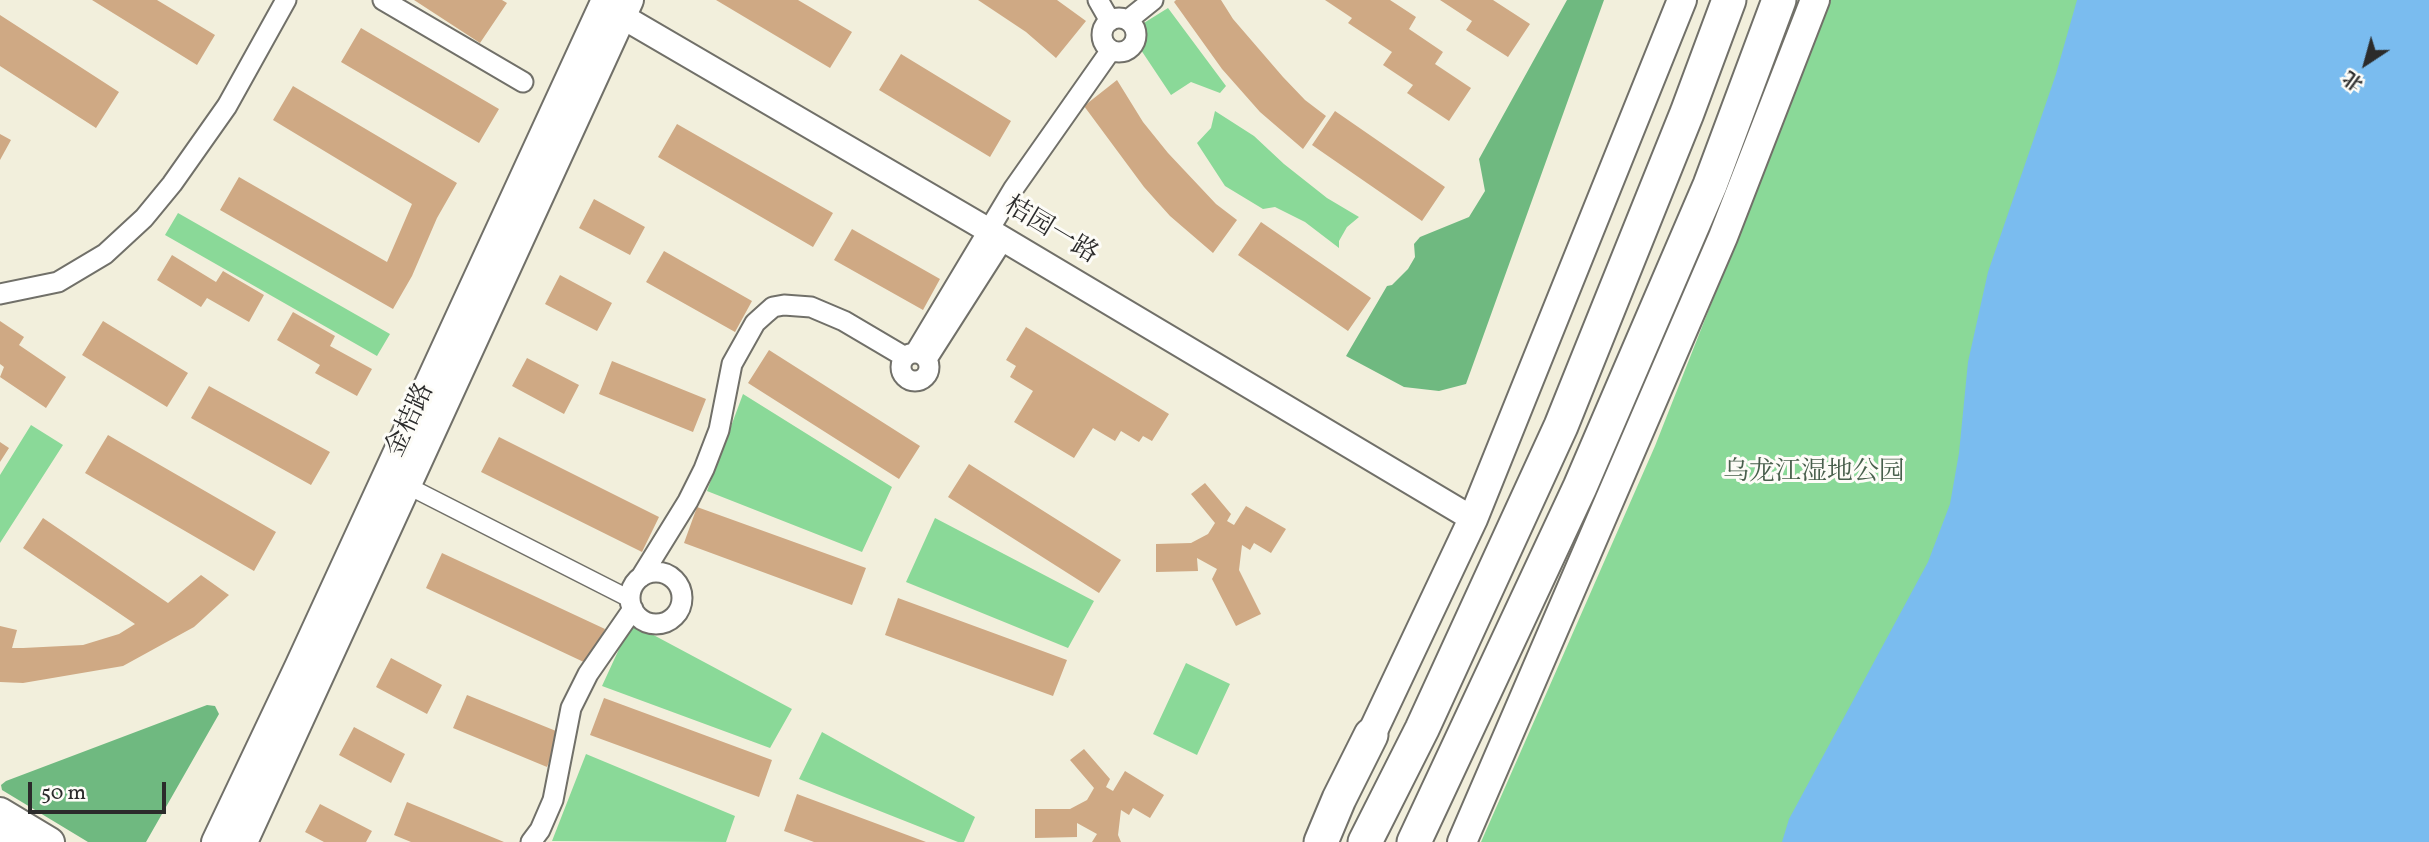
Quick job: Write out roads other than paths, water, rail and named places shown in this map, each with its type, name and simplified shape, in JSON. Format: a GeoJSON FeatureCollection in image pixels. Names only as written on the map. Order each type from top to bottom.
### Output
{"type":"FeatureCollection","features":[{"type":"Feature","properties":{"kind":"highway"},"geometry":{"type":"LineString","coordinates":[[1365,842],[1398,779],[1561,426],[1687,113],[1729,0]]}},
{"type":"Feature","properties":{"kind":"highway"},"geometry":{"type":"LineString","coordinates":[[1414,842],[1580,487],[1710,185],[1779,0]]}},
{"type":"Feature","properties":{"kind":"highway"},"geometry":{"type":"LineString","coordinates":[[1321,842],[1371,735]]}},
{"type":"Feature","properties":{"kind":"highway"},"geometry":{"type":"LineString","coordinates":[[1356,842],[1398,779]]}},
{"type":"Feature","properties":{"kind":"main road"},"geometry":{"type":"LineString","coordinates":[[1307,842],[1371,735],[1473,519],[1682,0]]}},
{"type":"Feature","properties":{"kind":"main road"},"geometry":{"type":"LineString","coordinates":[[1462,842],[1723,237],[1815,0]]}},
{"type":"Feature","properties":{"kind":"main road"},"geometry":{"type":"LineString","coordinates":[[243,842],[406,485],[611,4]]}},
{"type":"Feature","properties":{"kind":"main road","name":"金桔路"},"geometry":{"type":"LineString","coordinates":[[216,842],[611,4]]}},
{"type":"Feature","properties":{"kind":"main road"},"geometry":{"type":"LineString","coordinates":[[0,812],[50,842]]}},
{"type":"Feature","properties":{"kind":"main road"},"geometry":{"type":"LineString","coordinates":[[0,836],[11,842]]}},
{"type":"Feature","properties":{"kind":"street"},"geometry":{"type":"LineString","coordinates":[[0,294],[58,282],[105,254],[144,218],[172,184],[227,106],[286,0]]}},
{"type":"Feature","properties":{"kind":"street"},"geometry":{"type":"LineString","coordinates":[[383,0],[523,82]]}},
{"type":"Feature","properties":{"kind":"street"},"geometry":{"type":"LineString","coordinates":[[1098,0],[1119,20],[1136,34],[1134,44],[1121,52],[1106,46],[1103,30],[1119,20],[1153,0]]}},
{"type":"Feature","properties":{"kind":"street","name":"桔园一路"},"geometry":{"type":"LineString","coordinates":[[611,4],[1473,519]]}},
{"type":"Feature","properties":{"kind":"street"},"geometry":{"type":"LineString","coordinates":[[531,842],[540,830],[553,800],[571,708],[588,674],[631,604],[631,590],[695,489],[719,430],[732,364],[755,323],[773,307],[811,307],[916,356],[996,235],[1014,188],[1111,50]]}},
{"type":"Feature","properties":{"kind":"street"},"geometry":{"type":"LineString","coordinates":[[406,485],[631,604],[642,620],[659,624],[674,617],[681,602],[678,586],[666,574],[649,573],[641,577]]}},
{"type":"Feature","properties":{"kind":"water"},"geometry":{"type":"Polygon","coordinates":[[[2077,0],[2429,0],[2429,842],[1782,842],[1789,819],[1928,562],[1950,504],[1959,453],[1968,362],[1988,272],[2056,74],[2077,0]]]}},
{"type":"Feature","properties":{"kind":"park label","name":"乌龙江湿地公园"},"geometry":{"type":"Point","coordinates":[1814,474]}}]}
